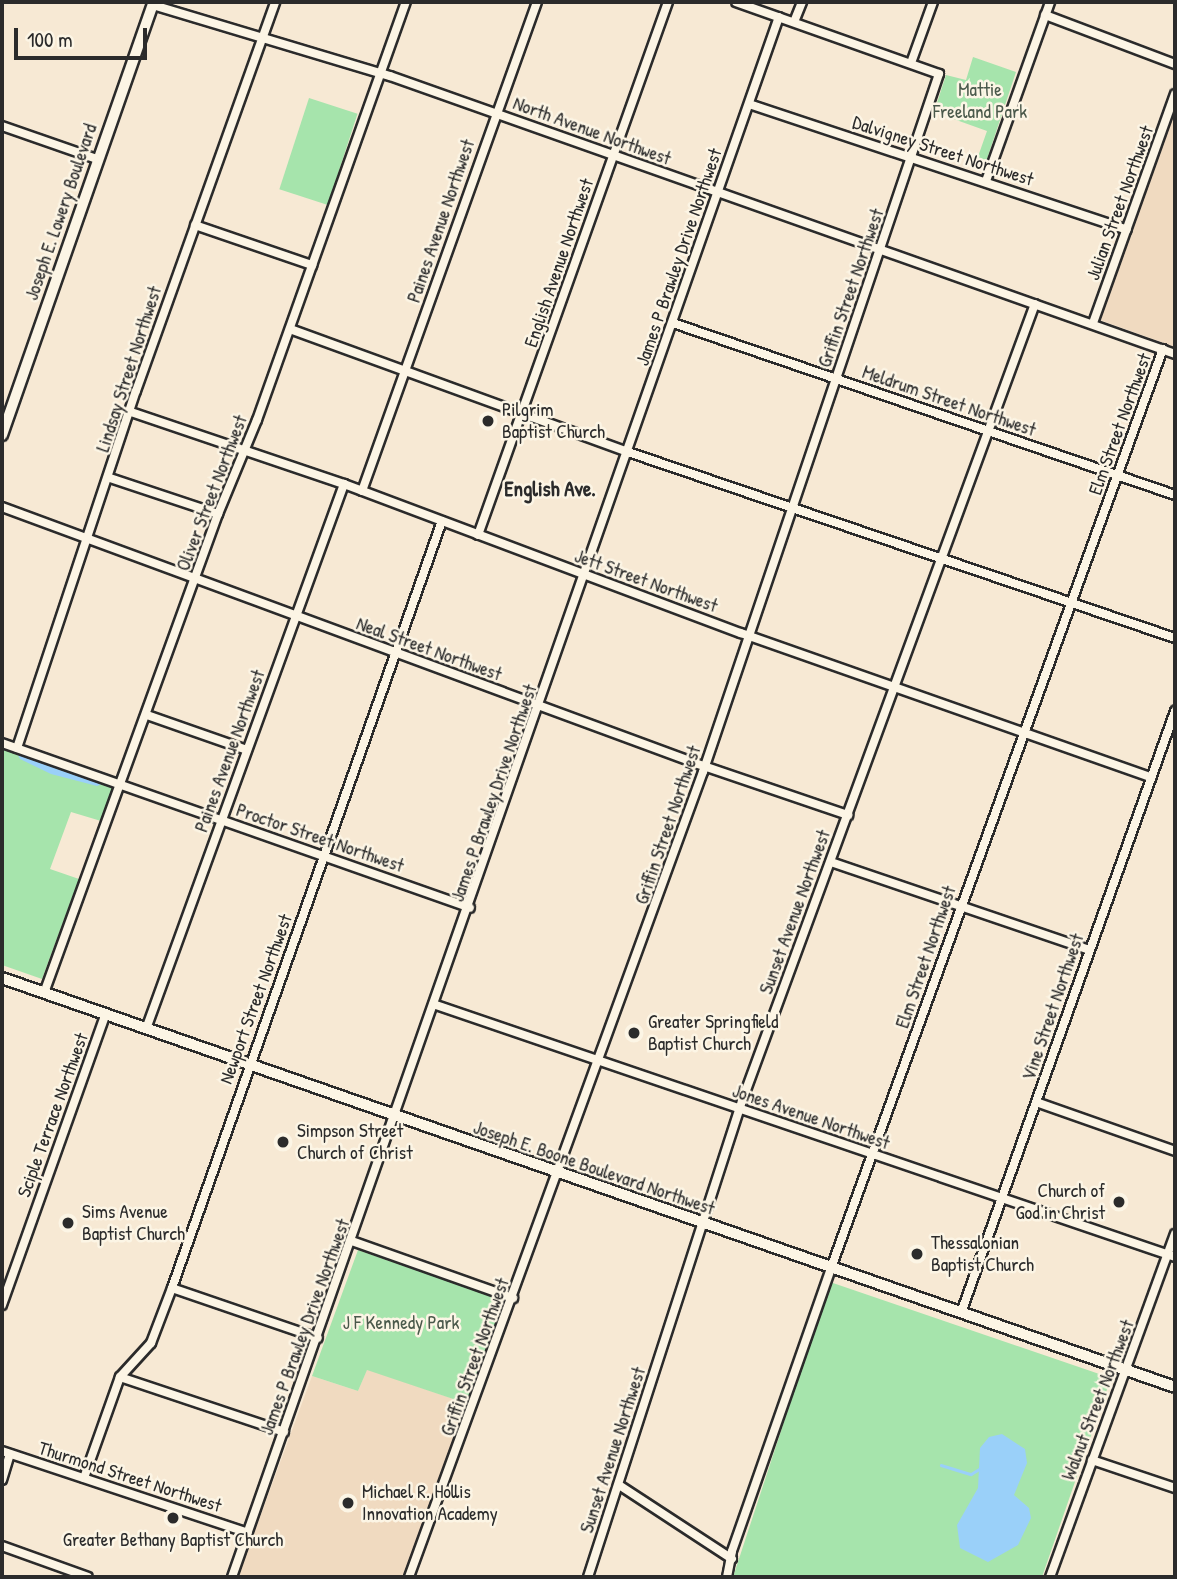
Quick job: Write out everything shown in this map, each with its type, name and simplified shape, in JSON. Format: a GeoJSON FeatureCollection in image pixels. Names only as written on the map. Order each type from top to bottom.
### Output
{"type":"FeatureCollection","features":[{"type":"Feature","properties":{"kind":"main road","name":"Joseph E. Lowery Boulevard"},"geometry":{"type":"LineString","coordinates":[[2,435],[6,412],[154,3]]}},
{"type":"Feature","properties":{"kind":"main road","name":"Joseph E. Boone Boulevard Northwest"},"geometry":{"type":"LineString","coordinates":[[2,978],[1175,1387]]}},
{"type":"Feature","properties":{"kind":"street","name":"Lindsay Street Northwest"},"geometry":{"type":"LineString","coordinates":[[17,748],[195,225],[275,2]]}},
{"type":"Feature","properties":{"kind":"street","name":"Oliver Street Northwest"},"geometry":{"type":"LineString","coordinates":[[44,993],[123,784],[218,514],[289,329],[406,2]]}},
{"type":"Feature","properties":{"kind":"street","name":"Paines Avenue Northwest"},"geometry":{"type":"LineString","coordinates":[[362,491],[537,2]]}},
{"type":"Feature","properties":{"kind":"street","name":"English Avenue Northwest"},"geometry":{"type":"LineString","coordinates":[[478,535],[668,2]]}},
{"type":"Feature","properties":{"kind":"street"},"geometry":{"type":"LineString","coordinates":[[736,2],[911,63],[933,2]]}},
{"type":"Feature","properties":{"kind":"street"},"geometry":{"type":"LineString","coordinates":[[794,22],[802,2]]}},
{"type":"Feature","properties":{"kind":"street"},"geometry":{"type":"LineString","coordinates":[[986,181],[1049,2]]}},
{"type":"Feature","properties":{"kind":"street","name":"North Avenue Northwest"},"geometry":{"type":"LineString","coordinates":[[154,3],[380,74],[1175,354]]}},
{"type":"Feature","properties":{"kind":"street"},"geometry":{"type":"LineString","coordinates":[[1045,15],[1175,64]]}},
{"type":"Feature","properties":{"kind":"street","name":"James P Brawley Drive Northwest"},"geometry":{"type":"LineString","coordinates":[[232,1577],[541,707],[779,17]]}},
{"type":"Feature","properties":{"kind":"street","name":"Griffin Street Northwest"},"geometry":{"type":"LineString","coordinates":[[409,1577],[601,1061],[705,767],[881,250],[938,76],[911,63]]}},
{"type":"Feature","properties":{"kind":"street","name":"Julian Street Northwest"},"geometry":{"type":"LineString","coordinates":[[1093,323],[1175,94]]}},
{"type":"Feature","properties":{"kind":"street","name":"Dalvigney Street Northwest"},"geometry":{"type":"LineString","coordinates":[[749,104],[1127,230]]}},
{"type":"Feature","properties":{"kind":"street"},"geometry":{"type":"LineString","coordinates":[[2,127],[97,159]]}},
{"type":"Feature","properties":{"kind":"street"},"geometry":{"type":"LineString","coordinates":[[195,225],[312,265]]}},
{"type":"Feature","properties":{"kind":"street","name":"Sunset Avenue Northwest"},"geometry":{"type":"LineString","coordinates":[[588,1577],[700,1223],[739,1109],[944,560],[1035,304]]}},
{"type":"Feature","properties":{"kind":"street","name":"Meldrum Street Northwest"},"geometry":{"type":"LineString","coordinates":[[673,323],[1175,495]]}},
{"type":"Feature","properties":{"kind":"street"},"geometry":{"type":"LineString","coordinates":[[289,329],[628,452],[1175,638]]}},
{"type":"Feature","properties":{"kind":"street","name":"Elm Street Northwest"},"geometry":{"type":"LineString","coordinates":[[727,1577],[831,1268],[1163,349]]}},
{"type":"Feature","properties":{"kind":"street","name":"Jett Street Northwest"},"geometry":{"type":"LineString","coordinates":[[131,412],[344,484],[750,636],[1151,777]]}},
{"type":"Feature","properties":{"kind":"street"},"geometry":{"type":"LineString","coordinates":[[110,478],[218,514]]}},
{"type":"Feature","properties":{"kind":"street","name":"Paines Avenue Northwest"},"geometry":{"type":"LineString","coordinates":[[146,1029],[344,484]]}},
{"type":"Feature","properties":{"kind":"street","name":"Neal Street Northwest"},"geometry":{"type":"LineString","coordinates":[[2,508],[705,767],[848,815]]}},
{"type":"Feature","properties":{"kind":"street","name":"Newport Street Northwest"},"geometry":{"type":"LineString","coordinates":[[84,1478],[120,1377],[151,1343],[172,1288],[442,521]]}},
{"type":"Feature","properties":{"kind":"street","name":"Vine Street Northwest"},"geometry":{"type":"LineString","coordinates":[[961,1313],[1151,777],[1171,735],[1175,711]]}},
{"type":"Feature","properties":{"kind":"street"},"geometry":{"type":"LineString","coordinates":[[147,715],[247,750]]}},
{"type":"Feature","properties":{"kind":"street","name":"Proctor Street Northwest"},"geometry":{"type":"LineString","coordinates":[[2,743],[470,908]]}},
{"type":"Feature","properties":{"kind":"street"},"geometry":{"type":"LineString","coordinates":[[831,862],[1089,950]]}},
{"type":"Feature","properties":{"kind":"street","name":"Jones Avenue Northwest"},"geometry":{"type":"LineString","coordinates":[[436,1005],[1172,1256]]}},
{"type":"Feature","properties":{"kind":"street","name":"Sciple Terrace Northwest"},"geometry":{"type":"LineString","coordinates":[[2,1305],[105,1015]]}},
{"type":"Feature","properties":{"kind":"street"},"geometry":{"type":"LineString","coordinates":[[1036,1102],[1175,1152]]}},
{"type":"Feature","properties":{"kind":"street","name":"Walnut Street Northwest"},"geometry":{"type":"LineString","coordinates":[[1050,1577],[1125,1370],[1172,1256],[1175,1234]]}},
{"type":"Feature","properties":{"kind":"street"},"geometry":{"type":"LineString","coordinates":[[352,1241],[513,1298]]}},
{"type":"Feature","properties":{"kind":"street"},"geometry":{"type":"LineString","coordinates":[[172,1288],[317,1338]]}},
{"type":"Feature","properties":{"kind":"street"},"geometry":{"type":"LineString","coordinates":[[120,1377],[284,1432]]}},
{"type":"Feature","properties":{"kind":"street"},"geometry":{"type":"LineString","coordinates":[[2,1480],[6,1452]]}},
{"type":"Feature","properties":{"kind":"street","name":"Thurmond Street Northwest"},"geometry":{"type":"LineString","coordinates":[[6,1452],[248,1533]]}},
{"type":"Feature","properties":{"kind":"street"},"geometry":{"type":"LineString","coordinates":[[1092,1460],[1175,1488]]}},
{"type":"Feature","properties":{"kind":"street"},"geometry":{"type":"LineString","coordinates":[[619,1485],[732,1559]]}},
{"type":"Feature","properties":{"kind":"street"},"geometry":{"type":"LineString","coordinates":[[2,1546],[88,1577]]}},
{"type":"Feature","properties":{"kind":"shaded area"},"geometry":{"type":"Polygon","coordinates":[[[1175,106],[1175,347],[1100,320],[1175,106]]]}},
{"type":"Feature","properties":{"kind":"shaded area","name":"Michael R. Hollis Innovation Academy"},"geometry":{"type":"Polygon","coordinates":[[[367,1369],[468,1404],[404,1577],[238,1577],[312,1376],[358,1391],[367,1369]]]}},
{"type":"Feature","properties":{"kind":"green space","name":"Mattie Freeland Park"},"geometry":{"type":"Polygon","coordinates":[[[973,57],[1016,72],[983,171],[974,168],[987,131],[934,112],[946,75],[966,80],[973,57]]]}},
{"type":"Feature","properties":{"kind":"green space"},"geometry":{"type":"Polygon","coordinates":[[[309,98],[358,114],[328,205],[279,189],[309,98]]]}},
{"type":"Feature","properties":{"kind":"green space"},"geometry":{"type":"Polygon","coordinates":[[[2,749],[113,788],[101,821],[71,812],[50,869],[79,879],[42,979],[2,965],[2,749]]]}},
{"type":"Feature","properties":{"kind":"green space","name":"J F Kennedy Park"},"geometry":{"type":"Polygon","coordinates":[[[358,1250],[505,1301],[468,1404],[367,1370],[358,1391],[312,1376],[358,1250]]]}},
{"type":"Feature","properties":{"kind":"green space"},"geometry":{"type":"Polygon","coordinates":[[[830,1282],[1111,1378],[1042,1577],[733,1577],[830,1282]]]}},
{"type":"Feature","properties":{"kind":"water"},"geometry":{"type":"Polygon","coordinates":[[[17,753],[104,783],[97,786],[51,774],[20,759],[17,753]]]}},
{"type":"Feature","properties":{"kind":"water"},"geometry":{"type":"Polygon","coordinates":[[[1002,1434],[1025,1449],[1027,1463],[1014,1495],[1029,1508],[1031,1518],[1018,1545],[988,1562],[960,1548],[957,1525],[978,1488],[980,1448],[989,1437],[1002,1434]]]}},
{"type":"Feature","properties":{"kind":"waterway"},"geometry":{"type":"LineString","coordinates":[[941,1465],[971,1474],[979,1469]]}},
{"type":"Feature","properties":{"kind":"place","name":"Pilgrim Baptist Church"},"geometry":{"type":"Point","coordinates":[488,421]}},
{"type":"Feature","properties":{"kind":"place","name":"Greater Springfield Baptist Church"},"geometry":{"type":"Point","coordinates":[634,1033]}},
{"type":"Feature","properties":{"kind":"place","name":"Simpson Street Church of Christ"},"geometry":{"type":"Point","coordinates":[283,1142]}},
{"type":"Feature","properties":{"kind":"place","name":"Church of God in Christ"},"geometry":{"type":"Point","coordinates":[1119,1202]}},
{"type":"Feature","properties":{"kind":"place","name":"Sims Avenue Baptist Church"},"geometry":{"type":"Point","coordinates":[68,1223]}},
{"type":"Feature","properties":{"kind":"place","name":"Thessalonian Baptist Church"},"geometry":{"type":"Point","coordinates":[917,1254]}},
{"type":"Feature","properties":{"kind":"place","name":"Michael R. Hollis Innovation Academy"},"geometry":{"type":"Point","coordinates":[348,1503]}},
{"type":"Feature","properties":{"kind":"place","name":"Greater Bethany Baptist Church"},"geometry":{"type":"Point","coordinates":[173,1518]}},
{"type":"Feature","properties":{"kind":"district","name":"English Ave."},"geometry":{"type":"Point","coordinates":[550,489]}}]}
